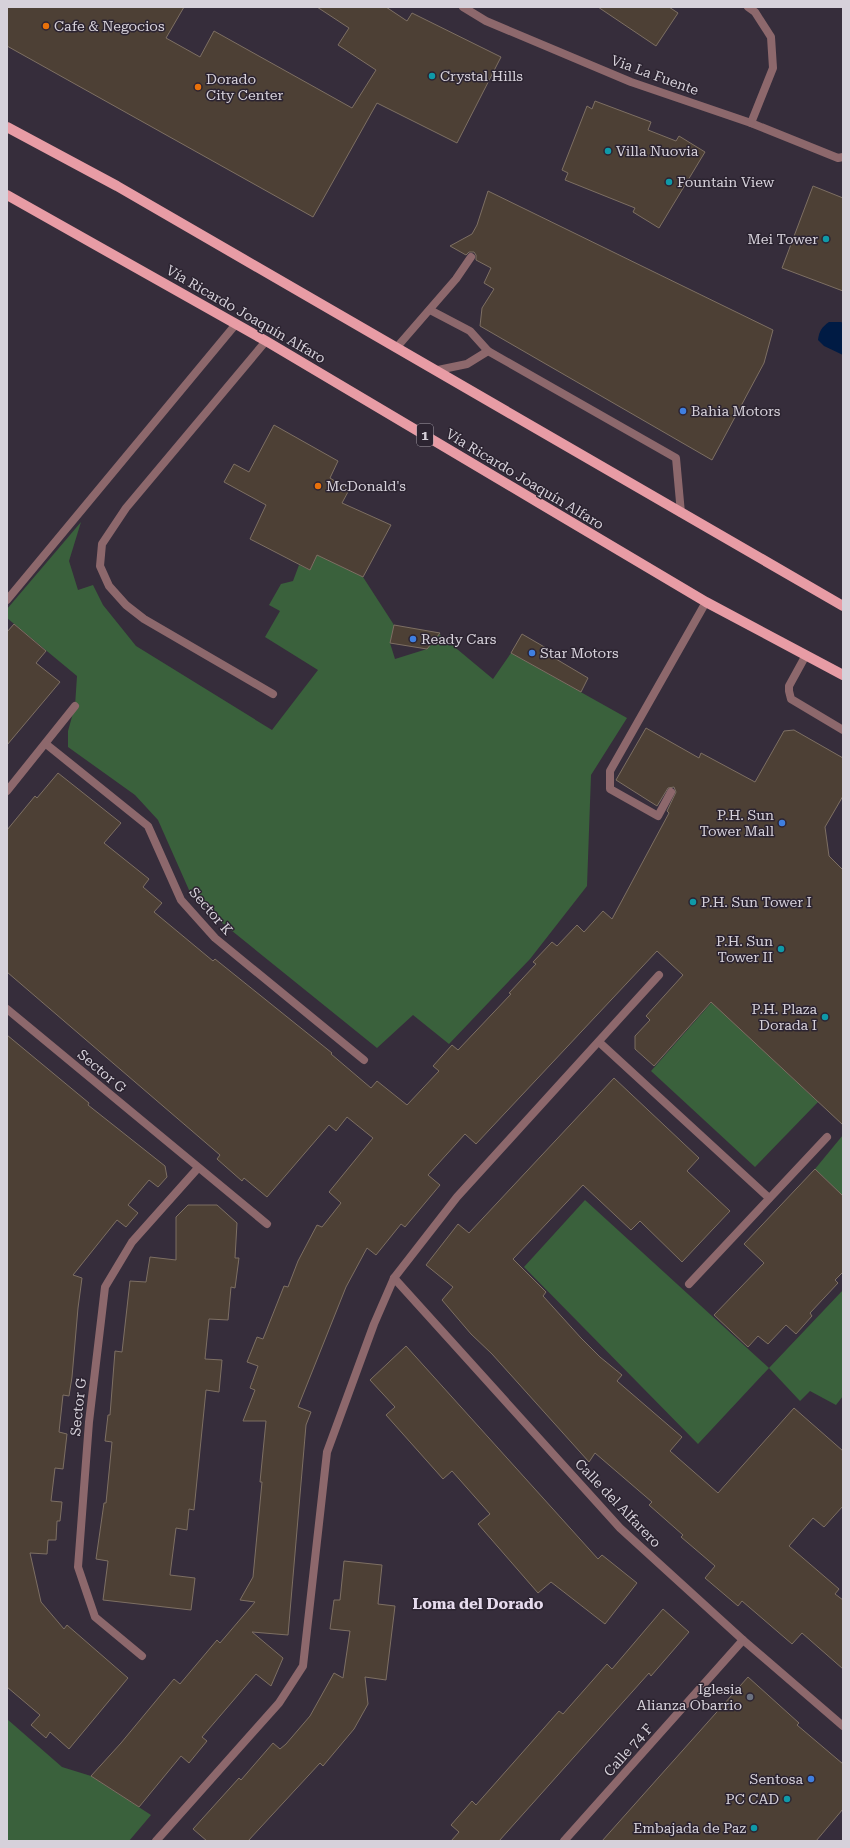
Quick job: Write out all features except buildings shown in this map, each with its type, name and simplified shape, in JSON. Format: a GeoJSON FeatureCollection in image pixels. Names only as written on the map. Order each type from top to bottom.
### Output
{"type":"FeatureCollection","features":[{"type":"Feature","properties":{"kind":"main road"},"geometry":{"type":"LineString","coordinates":[[7,126],[117,186],[438,370],[681,513],[843,606]]}},
{"type":"Feature","properties":{"kind":"main road","name":"Vía Ricardo Joaquín Alfaro"},"geometry":{"type":"LineString","coordinates":[[7,196],[266,341],[706,602],[843,675]]}},
{"type":"Feature","properties":{"kind":"street","name":"Via La Fuente"},"geometry":{"type":"LineString","coordinates":[[463,7],[486,21],[631,82],[751,123],[838,158],[843,157]]}},
{"type":"Feature","properties":{"kind":"street"},"geometry":{"type":"LineString","coordinates":[[748,7],[755,12],[771,37],[773,68],[751,123]]}},
{"type":"Feature","properties":{"kind":"street"},"geometry":{"type":"LineString","coordinates":[[397,347],[430,310],[471,257]]}},
{"type":"Feature","properties":{"kind":"street"},"geometry":{"type":"LineString","coordinates":[[430,310],[470,331],[488,351],[676,458],[681,513]]}},
{"type":"Feature","properties":{"kind":"street"},"geometry":{"type":"LineString","coordinates":[[7,600],[236,324]]}},
{"type":"Feature","properties":{"kind":"street"},"geometry":{"type":"LineString","coordinates":[[266,341],[126,508],[102,544],[100,566],[109,586],[126,605],[144,619],[273,694]]}},
{"type":"Feature","properties":{"kind":"street"},"geometry":{"type":"LineString","coordinates":[[438,370],[467,364],[488,351]]}},
{"type":"Feature","properties":{"kind":"street"},"geometry":{"type":"LineString","coordinates":[[671,792],[658,816],[610,788],[610,771],[706,602]]}},
{"type":"Feature","properties":{"kind":"street"},"geometry":{"type":"LineString","coordinates":[[806,655],[789,686],[788,692],[791,699],[843,730]]}},
{"type":"Feature","properties":{"kind":"street"},"geometry":{"type":"LineString","coordinates":[[7,791],[75,706]]}},
{"type":"Feature","properties":{"kind":"street","name":"Sector K"},"geometry":{"type":"LineString","coordinates":[[46,744],[148,826],[181,900],[215,938],[364,1060]]}},
{"type":"Feature","properties":{"kind":"street"},"geometry":{"type":"LineString","coordinates":[[156,1841],[279,1703],[303,1666],[327,1452],[374,1324],[394,1278],[457,1198],[659,975]]}},
{"type":"Feature","properties":{"kind":"street","name":"Sector G"},"geometry":{"type":"LineString","coordinates":[[7,1009],[267,1224]]}},
{"type":"Feature","properties":{"kind":"street"},"geometry":{"type":"LineString","coordinates":[[599,1042],[769,1198]]}},
{"type":"Feature","properties":{"kind":"street"},"geometry":{"type":"LineString","coordinates":[[689,1284],[827,1137]]}},
{"type":"Feature","properties":{"kind":"street","name":"Sector G"},"geometry":{"type":"LineString","coordinates":[[142,1656],[95,1617],[78,1567],[89,1422],[105,1287],[132,1242],[198,1168]]}},
{"type":"Feature","properties":{"kind":"street","name":"Calle del Alfarero"},"geometry":{"type":"LineString","coordinates":[[394,1278],[620,1528],[743,1640],[843,1726]]}},
{"type":"Feature","properties":{"kind":"street","name":"Calle 74 F"},"geometry":{"type":"LineString","coordinates":[[564,1841],[743,1640]]}},
{"type":"Feature","properties":{"kind":"green space"},"geometry":{"type":"Polygon","coordinates":[[[81,522],[69,561],[78,590],[93,585],[103,605],[136,646],[272,730],[318,670],[265,637],[280,611],[269,605],[281,584],[293,581],[299,565],[310,570],[322,545],[344,554],[338,565],[363,577],[394,625],[390,643],[395,659],[427,649],[439,634],[493,679],[511,653],[627,718],[591,775],[587,886],[530,959],[449,1044],[413,1015],[377,1048],[221,922],[189,890],[158,820],[135,795],[68,747],[68,731],[75,706],[77,676],[7,618],[7,609],[81,522]]]}},
{"type":"Feature","properties":{"kind":"green space"},"geometry":{"type":"Polygon","coordinates":[[[712,1002],[818,1102],[755,1167],[651,1071],[712,1002]]]}},
{"type":"Feature","properties":{"kind":"green space"},"geometry":{"type":"Polygon","coordinates":[[[843,1135],[843,1196],[815,1169],[843,1135]]]}},
{"type":"Feature","properties":{"kind":"green space"},"geometry":{"type":"Polygon","coordinates":[[[585,1200],[769,1368],[698,1444],[524,1267],[585,1200]]]}},
{"type":"Feature","properties":{"kind":"green space"},"geometry":{"type":"Polygon","coordinates":[[[843,1290],[843,1396],[836,1405],[810,1391],[800,1401],[769,1368],[843,1290]]]}},
{"type":"Feature","properties":{"kind":"green space"},"geometry":{"type":"Polygon","coordinates":[[[7,1719],[62,1767],[91,1776],[151,1815],[129,1841],[7,1841],[7,1719]]]}},
{"type":"Feature","properties":{"kind":"water"},"geometry":{"type":"Polygon","coordinates":[[[829,322],[843,323],[843,355],[824,346],[818,340],[821,330],[829,322]]]}},
{"type":"Feature","properties":{"kind":"place","name":"Cafe & Negocios"},"geometry":{"type":"Point","coordinates":[46,26]}},
{"type":"Feature","properties":{"kind":"place","name":"Crystal Hills"},"geometry":{"type":"Point","coordinates":[432,76]}},
{"type":"Feature","properties":{"kind":"place","name":"Dorado City Center"},"geometry":{"type":"Point","coordinates":[198,87]}},
{"type":"Feature","properties":{"kind":"place","name":"Villa Nuovia"},"geometry":{"type":"Point","coordinates":[608,151]}},
{"type":"Feature","properties":{"kind":"place","name":"Fountain View"},"geometry":{"type":"Point","coordinates":[669,182]}},
{"type":"Feature","properties":{"kind":"place","name":"Mei Tower"},"geometry":{"type":"Point","coordinates":[826,239]}},
{"type":"Feature","properties":{"kind":"place","name":"Bahia Motors"},"geometry":{"type":"Point","coordinates":[683,411]}},
{"type":"Feature","properties":{"kind":"place","name":"McDonald's"},"geometry":{"type":"Point","coordinates":[318,486]}},
{"type":"Feature","properties":{"kind":"place","name":"Ready Cars"},"geometry":{"type":"Point","coordinates":[413,639]}},
{"type":"Feature","properties":{"kind":"place","name":"Star Motors"},"geometry":{"type":"Point","coordinates":[532,653]}},
{"type":"Feature","properties":{"kind":"place","name":"P.H. Sun Tower Mall"},"geometry":{"type":"Point","coordinates":[782,823]}},
{"type":"Feature","properties":{"kind":"place","name":"P.H. Sun Tower I"},"geometry":{"type":"Point","coordinates":[693,902]}},
{"type":"Feature","properties":{"kind":"place","name":"P.H. Sun Tower II"},"geometry":{"type":"Point","coordinates":[781,949]}},
{"type":"Feature","properties":{"kind":"place","name":"P.H. Plaza Dorada I"},"geometry":{"type":"Point","coordinates":[825,1017]}},
{"type":"Feature","properties":{"kind":"place","name":"Iglesia Alianza Obarrio"},"geometry":{"type":"Point","coordinates":[750,1697]}},
{"type":"Feature","properties":{"kind":"place","name":"Sentosa"},"geometry":{"type":"Point","coordinates":[811,1779]}},
{"type":"Feature","properties":{"kind":"place","name":"PC CAD"},"geometry":{"type":"Point","coordinates":[787,1799]}},
{"type":"Feature","properties":{"kind":"place","name":"Embajada de Paz"},"geometry":{"type":"Point","coordinates":[754,1828]}},
{"type":"Feature","properties":{"kind":"district","name":"Loma del Dorado"},"geometry":{"type":"Point","coordinates":[478,1604]}}]}
